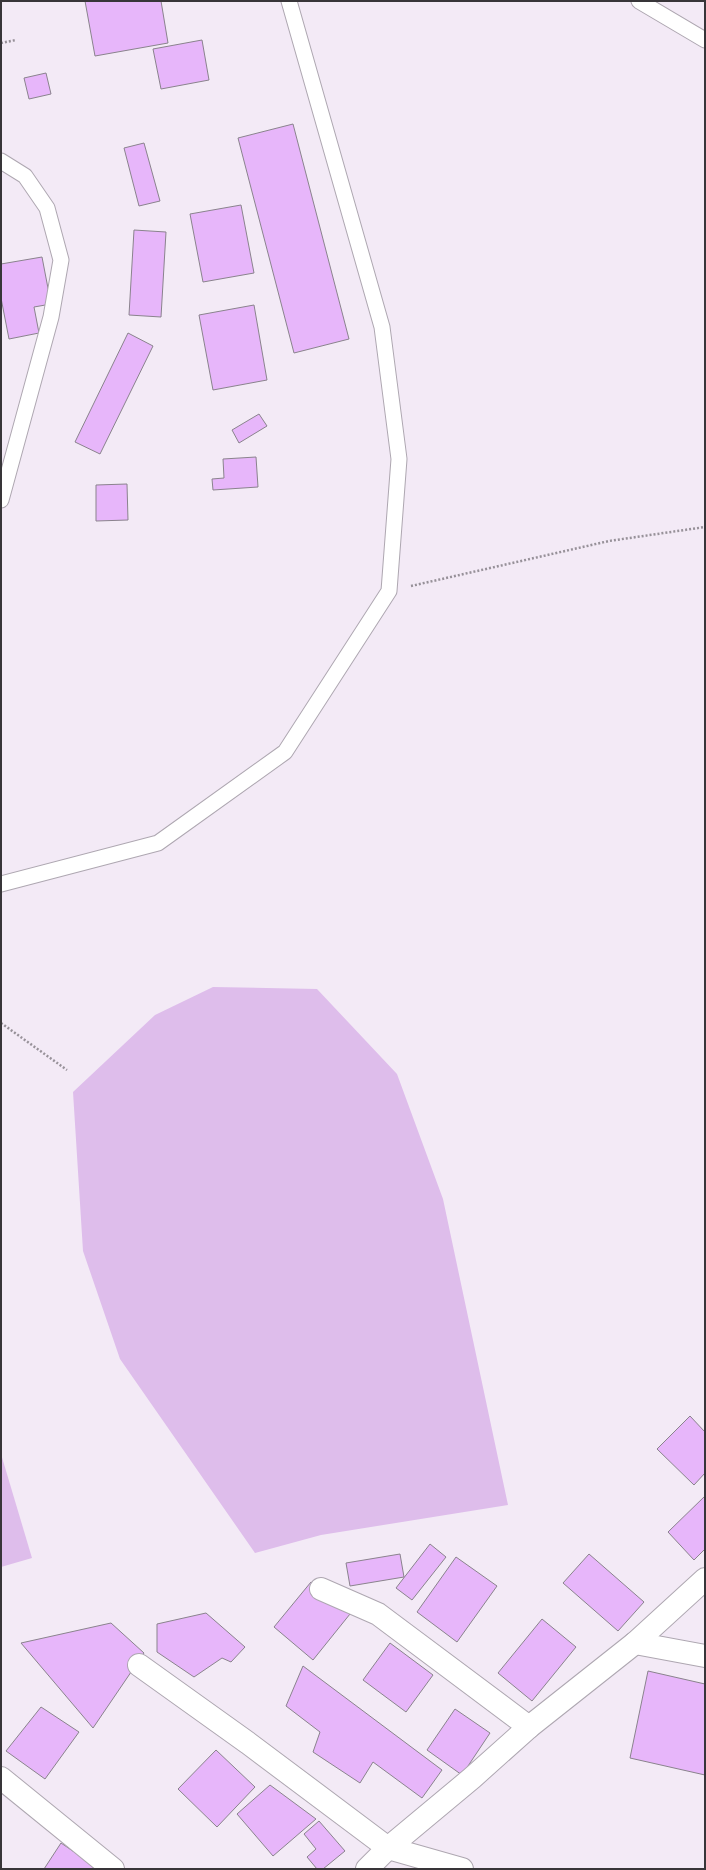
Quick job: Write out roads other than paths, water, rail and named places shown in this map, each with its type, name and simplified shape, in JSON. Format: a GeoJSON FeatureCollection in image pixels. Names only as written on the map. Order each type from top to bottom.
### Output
{"type":"FeatureCollection","features":[{"type":"Feature","properties":{"kind":"street"},"geometry":{"type":"LineString","coordinates":[[366,1869],[388,1848],[472,1778],[529,1727],[634,1643],[705,1579]]}},
{"type":"Feature","properties":{"kind":"street"},"geometry":{"type":"LineString","coordinates":[[321,1589],[378,1614],[529,1727]]}},
{"type":"Feature","properties":{"kind":"street"},"geometry":{"type":"LineString","coordinates":[[634,1643],[705,1656]]}},
{"type":"Feature","properties":{"kind":"street"},"geometry":{"type":"LineString","coordinates":[[139,1665],[254,1748],[388,1848],[462,1869]]}},
{"type":"Feature","properties":{"kind":"street"},"geometry":{"type":"LineString","coordinates":[[1,1778],[113,1869]]}},
{"type":"Feature","properties":{"kind":"lane"},"geometry":{"type":"LineString","coordinates":[[1,884],[158,844],[285,752],[389,591],[400,459],[382,327],[289,1]]}},
{"type":"Feature","properties":{"kind":"lane"},"geometry":{"type":"LineString","coordinates":[[638,1],[705,40]]}},
{"type":"Feature","properties":{"kind":"lane"},"geometry":{"type":"LineString","coordinates":[[1,161],[25,176],[47,208],[61,260],[50,316],[1,500]]}}]}
